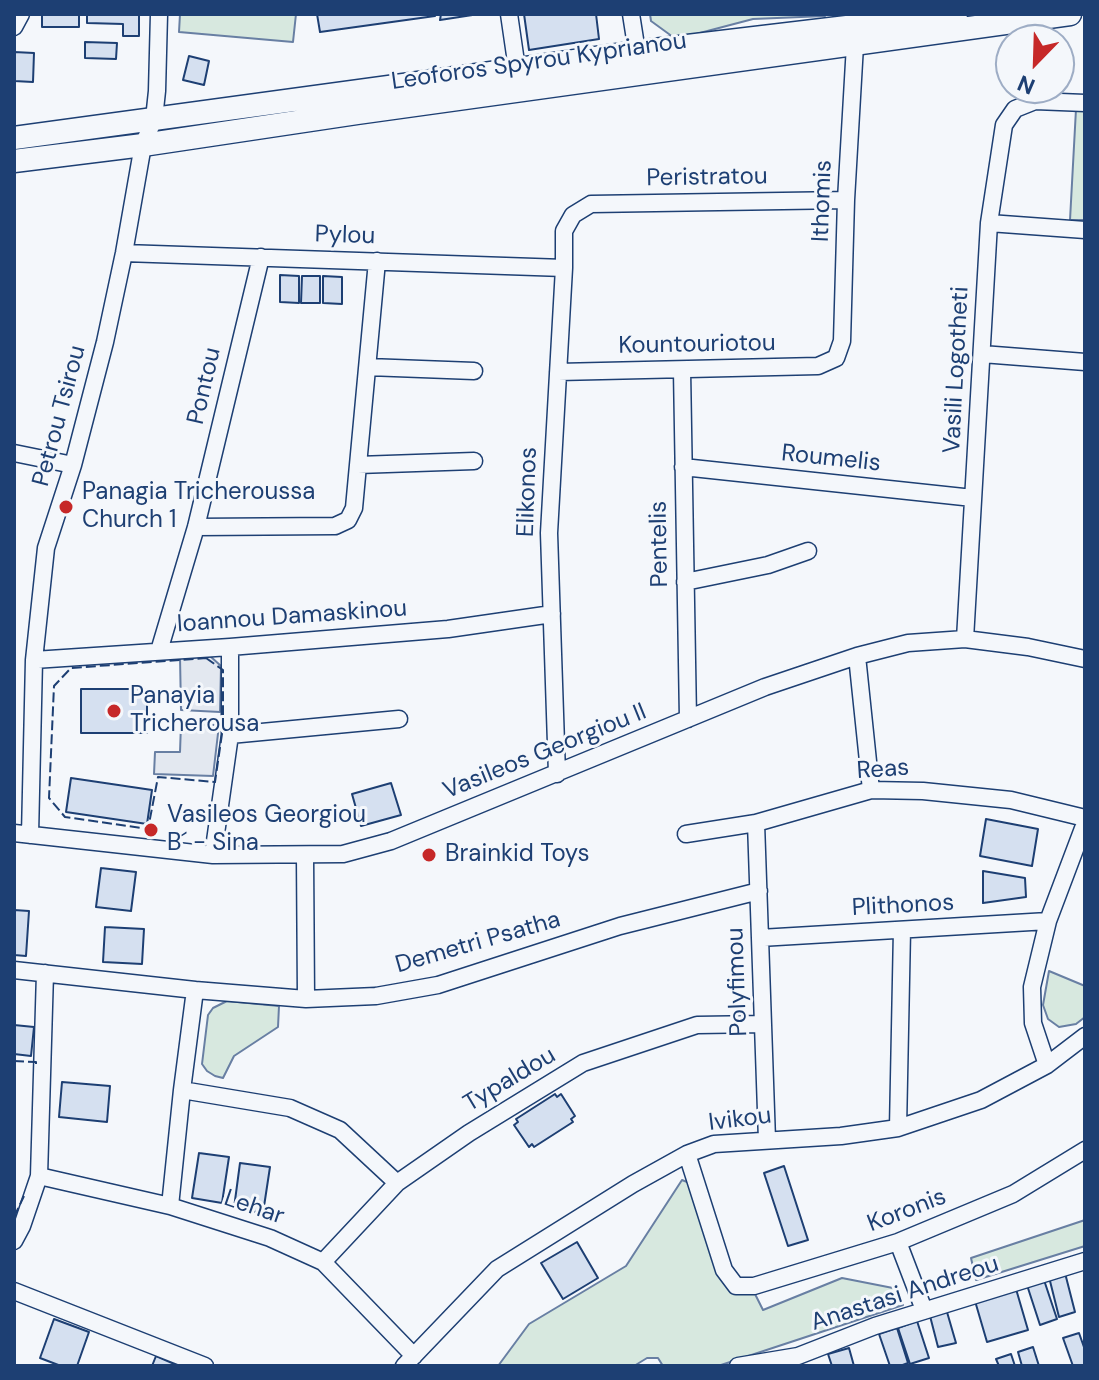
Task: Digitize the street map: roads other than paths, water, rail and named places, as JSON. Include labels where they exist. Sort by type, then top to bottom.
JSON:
[{"type":"main road","name":"Leoforos Spyrou Kyprianou","points":[[14,138],[637,52],[956,14]]},
{"type":"main road","name":"Leoforos Spyrou Kyprianou","points":[[14,161],[1070,14]]},
{"type":"street","name":"Petrou Tsirou","points":[[22,834],[34,660],[46,548],[73,465],[105,342],[143,145],[154,119],[159,14]]},
{"type":"street","points":[[509,14],[517,69]]},
{"type":"street","points":[[631,14],[637,52]]},
{"type":"street","name":"Ithomis","points":[[836,358],[842,341],[855,45]]},
{"type":"street","name":"Vasili Logotheti","points":[[965,639],[989,223],[1004,125],[1015,109],[1035,101],[1085,103]]},
{"type":"street","name":"Peristratou","points":[[573,215],[591,204],[846,200]]},
{"type":"street","name":"Elikonos","points":[[557,774],[549,533],[564,231],[573,215]]},
{"type":"street","points":[[989,223],[1085,230]]},
{"type":"street","name":"Pylou","points":[[124,253],[564,268]]},
{"type":"street","name":"Pontou","points":[[159,651],[196,527],[261,257]]},
{"type":"street","points":[[196,527],[335,526],[348,520],[354,508],[377,261]]},
{"type":"street","points":[[982,354],[1085,362]]},
{"type":"street","name":"Kountouriotou","points":[[558,372],[818,366],[836,358]]},
{"type":"street","points":[[368,367],[474,371]]},
{"type":"street","name":"Pentelis","points":[[682,370],[688,719]]},
{"type":"street","points":[[14,453],[73,465]]},
{"type":"street","points":[[358,465],[474,461]]},
{"type":"street","name":"Roumelis","points":[[683,467],[973,498]]},
{"type":"street","points":[[685,582],[768,565],[808,551]]},
{"type":"street","name":"Ioannou Damaskinou","points":[[34,660],[448,629],[552,614]]},
{"type":"street","name":"Vasileos Georgiou II","points":[[22,834],[213,855],[343,854],[391,841],[765,687],[857,656],[908,643],[965,639],[1028,647],[1085,659]]},
{"type":"street","points":[[213,855],[230,735],[230,647]]},
{"type":"street","points":[[857,656],[871,790]]},
{"type":"street","points":[[230,735],[399,719]]},
{"type":"street","name":"Reas","points":[[686,834],[756,823],[871,790],[923,791],[1011,800],[1085,821]]},
{"type":"street","points":[[1047,1065],[1033,1023],[1032,987],[1048,921],[1085,821]]},
{"type":"street","name":"Polyfimou","points":[[756,823],[767,1140]]},
{"type":"street","points":[[305,856],[306,999]]},
{"type":"street","name":"Demetri Psatha","points":[[14,970],[306,999],[376,996],[438,985],[620,926],[759,891]]},
{"type":"street","name":"Plithonos","points":[[760,938],[1048,921]]},
{"type":"street","points":[[898,1128],[902,930]]},
{"type":"street","points":[[14,1241],[39,1176],[45,973]]},
{"type":"street","points":[[170,1206],[195,990]]},
{"type":"street","name":"Typaldou","points":[[323,1262],[397,1183],[469,1133],[583,1063],[697,1025],[763,1024]]},
{"type":"street","name":"Ivikou","points":[[409,1361],[497,1269],[687,1154],[714,1144],[841,1136],[898,1128],[981,1100],[1047,1065],[1085,1036]]},
{"type":"street","points":[[182,1090],[290,1108],[340,1130],[397,1183]]},
{"type":"street","name":"Koronis","points":[[687,1154],[724,1270],[736,1286],[754,1286],[898,1242],[1013,1194],[1085,1150]]},
{"type":"street","name":"Lehar","points":[[39,1176],[170,1206],[270,1238],[323,1262],[409,1361]]},
{"type":"street","points":[[898,1242],[924,1310]]},
{"type":"street","name":"Anastasi Andreou","points":[[738,1366],[800,1361],[875,1326],[1085,1261]]},
{"type":"street","points":[[14,1291],[205,1366]]},
{"type":"place","name":"Panagia Tricheroussa Church 1","points":[[66,507]]},
{"type":"place","name":"Panayia Tricherousa","points":[[114,711]]},
{"type":"place","name":"Vasileos Georgiou B´ - Sina","points":[[151,830]]},
{"type":"place","name":"Brainkid Toys","points":[[429,855]]}]
